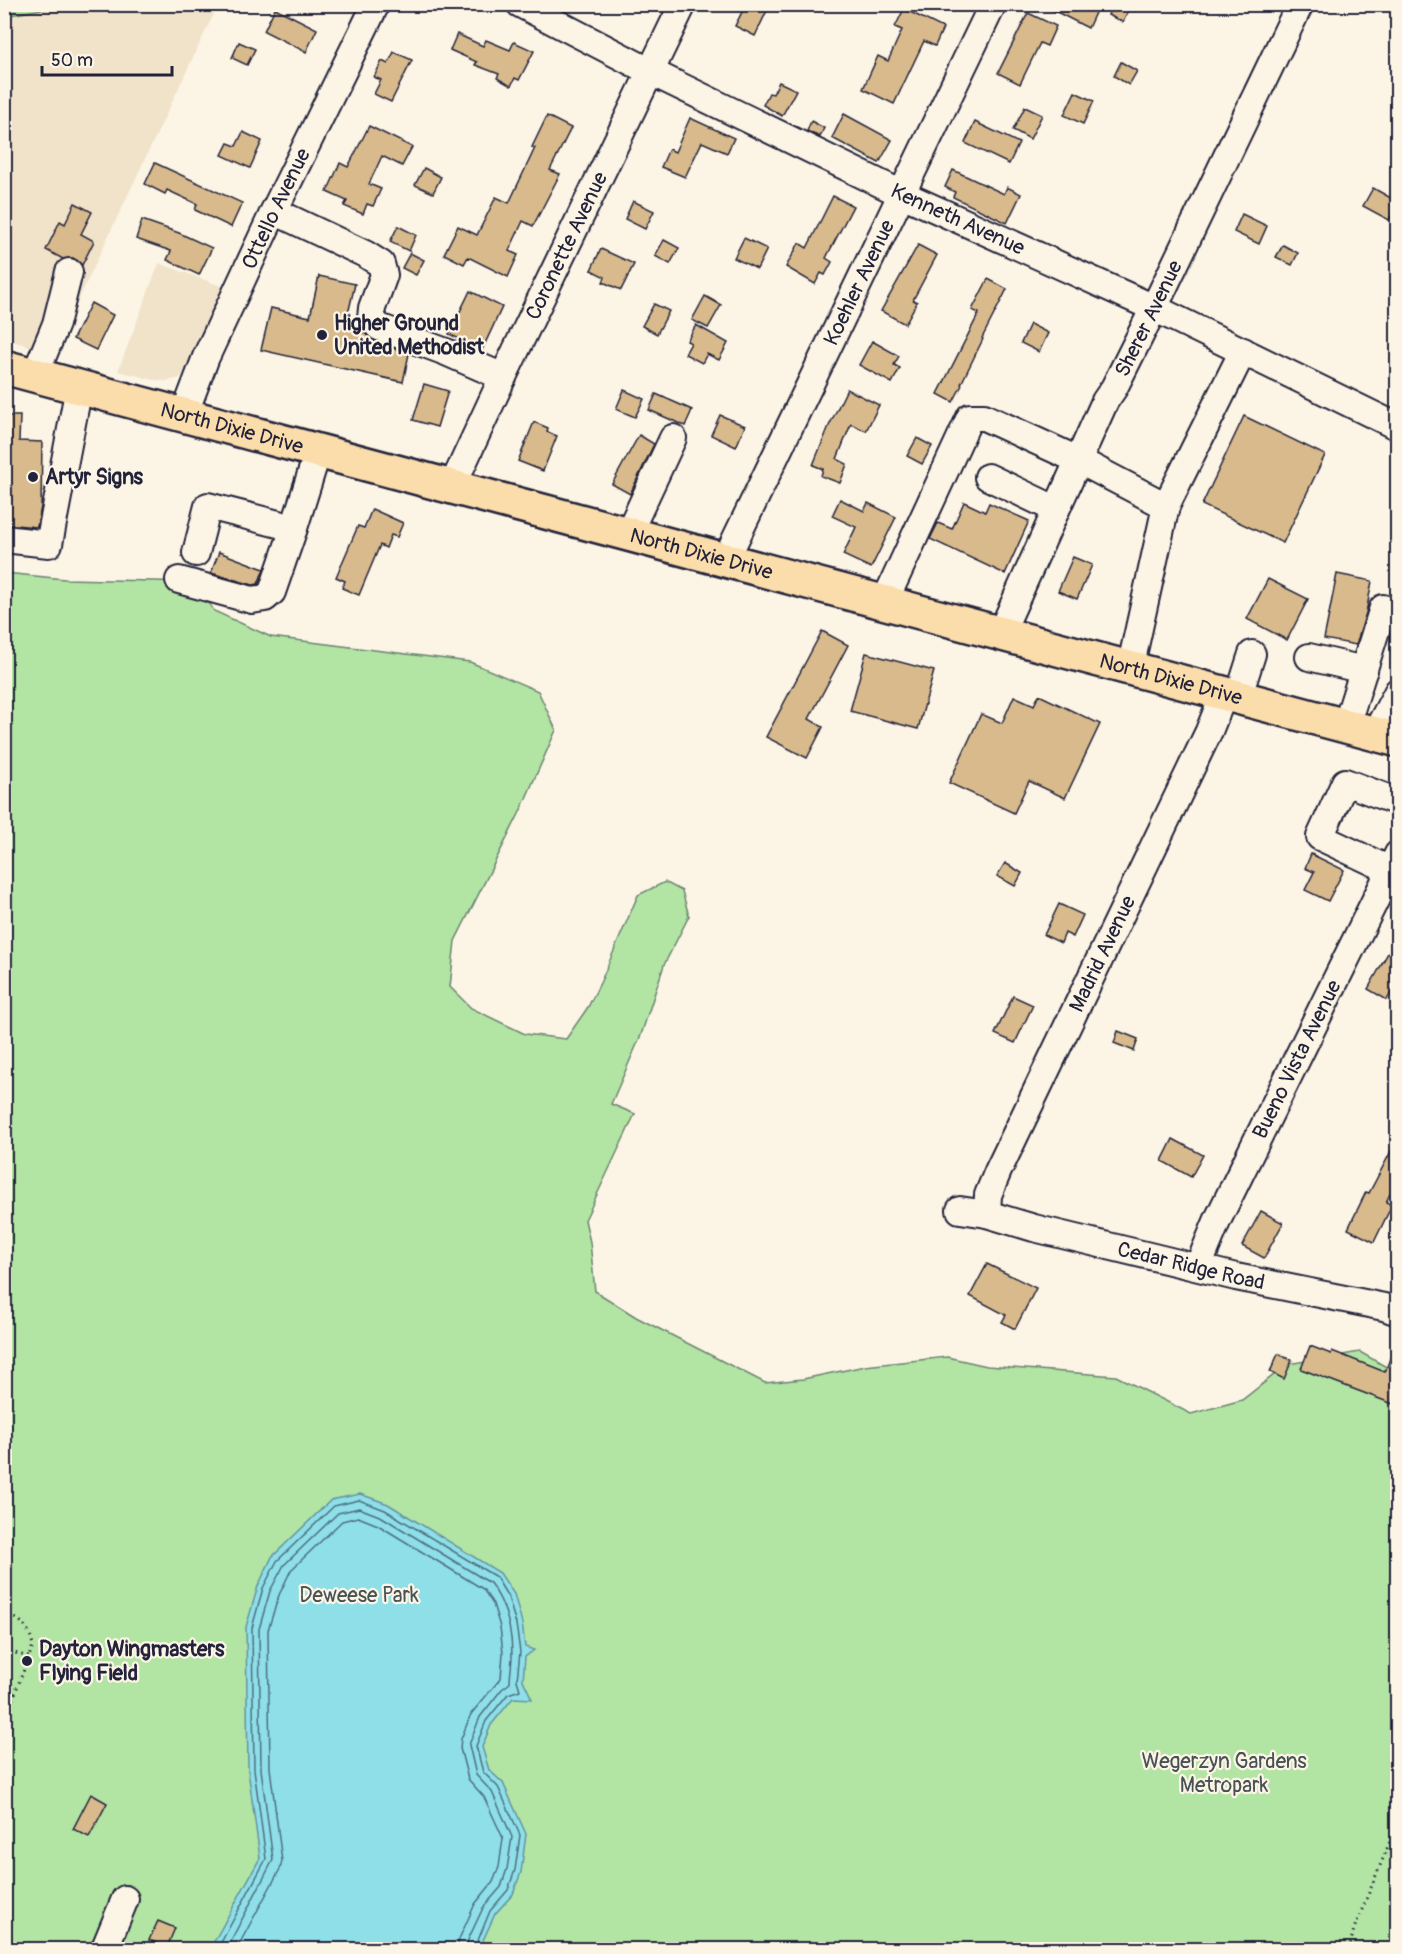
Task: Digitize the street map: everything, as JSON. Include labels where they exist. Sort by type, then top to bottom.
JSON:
[{"type":"main road","name":"North Dixie Drive","points":[[20,371],[1373,733]]},
{"type":"street","name":"Ottello Avenue","points":[[184,416],[206,357],[274,211],[376,4]]},
{"type":"street","name":"Kenneth Avenue","points":[[520,4],[651,72],[902,194],[1154,308],[1398,427]]},
{"type":"street","name":"Coronette Avenue","points":[[452,487],[683,4]]},
{"type":"street","name":"Koehler Avenue","points":[[725,561],[993,4]]},
{"type":"street","name":"Sherer Avenue","points":[[1000,634],[1105,401],[1114,388],[1154,308],[1300,4]]},
{"type":"street","points":[[274,211],[365,254],[381,264],[384,274],[372,308],[371,318],[380,327],[503,377]]},
{"type":"street","points":[[20,371],[56,324],[69,272]]},
{"type":"street","points":[[1130,669],[1166,506],[1243,351]]},
{"type":"street","points":[[4,539],[49,544],[80,387]]},
{"type":"street","points":[[884,603],[970,417],[984,417],[1078,460],[1166,506]]},
{"type":"street","points":[[628,534],[673,438]]},
{"type":"street","points":[[179,580],[252,600],[265,598],[272,592],[318,451]]},
{"type":"street","points":[[988,477],[1055,509]]},
{"type":"street","points":[[196,553],[208,506],[294,528]]},
{"type":"street","points":[[1373,733],[1364,670],[1383,608]]},
{"type":"street","name":"Madrid Avenue","points":[[987,1214],[988,1195],[998,1171],[1209,731],[1231,696],[1252,654]]},
{"type":"street","points":[[1309,657],[1364,670]]},
{"type":"street","points":[[1373,733],[1398,691]]},
{"type":"street","points":[[1394,862],[1320,837],[1345,782],[1398,802]]},
{"type":"street","name":"Bueno Vista Avenue","points":[[1198,1267],[1218,1219],[1394,862]]},
{"type":"street","name":"Cedar Ridge Road","points":[[960,1210],[987,1214],[1034,1228],[1236,1277],[1384,1307],[1398,1312]]},
{"type":"street","points":[[104,1950],[125,1899]]},
{"type":"path","points":[[4,1614],[17,1618],[25,1624],[33,1646],[4,1722]]},
{"type":"path","points":[[4,1650],[29,1657]]},
{"type":"path","points":[[1349,1950],[1354,1929],[1398,1822]]},
{"type":"shaded area","points":[[4,5],[218,5],[53,353],[5,339]]},
{"type":"shaded area","points":[[159,263],[224,287],[187,368],[180,378],[168,381],[118,371]]},
{"type":"green space","points":[[5,4],[48,5],[48,8],[5,16]]},
{"type":"green space","name":"Deweese Park","points":[[5,573],[65,579],[196,582],[214,611],[271,637],[470,662],[538,691],[556,730],[519,814],[455,941],[450,987],[471,1008],[525,1034],[566,1039],[588,1007],[601,981],[638,895],[665,882],[682,891],[689,916],[664,965],[641,1035],[611,1104],[635,1114],[585,1220],[590,1242],[595,1291],[636,1317],[765,1383],[803,1379],[865,1366],[947,1357],[987,1366],[1116,1376],[1191,1414],[1242,1400],[1288,1364],[1360,1352],[1397,1373],[1397,1949],[5,1950]]},
{"type":"water","points":[[360,1494],[388,1504],[500,1573],[514,1594],[522,1623],[525,1647],[534,1650],[525,1657],[523,1680],[532,1699],[513,1698],[491,1725],[482,1747],[489,1770],[503,1783],[526,1834],[521,1872],[513,1894],[495,1914],[479,1949],[210,1949],[260,1858],[248,1770],[246,1627],[258,1586],[272,1557],[331,1500]]},
{"type":"building","points":[[746,4],[770,4],[755,36],[735,26]]},
{"type":"building","points":[[1041,4],[1099,4],[1088,28]]},
{"type":"building","points":[[1112,4],[1119,4],[1129,9],[1123,22],[1108,15]]},
{"type":"building","points":[[275,8],[317,29],[306,52],[264,31]]},
{"type":"building","points":[[904,9],[943,28],[935,46],[924,41],[894,104],[863,89],[878,56],[888,61],[902,30],[895,27]]},
{"type":"building","points":[[1028,13],[1056,26],[1047,46],[1040,43],[1020,84],[998,73]]},
{"type":"building","points":[[457,34],[483,46],[486,40],[510,50],[514,42],[534,51],[519,80],[515,78],[511,86],[497,78],[499,74],[475,65],[477,62],[450,50]]},
{"type":"building","points":[[239,42],[255,49],[247,65],[232,58]]},
{"type":"building","points":[[394,52],[412,60],[391,102],[374,94],[381,80],[374,77],[382,61],[388,64]]},
{"type":"building","points":[[1121,62],[1137,71],[1129,85],[1114,76]]},
{"type":"building","points":[[779,82],[796,90],[782,116],[763,105],[769,93],[773,94]]},
{"type":"building","points":[[1075,92],[1094,101],[1083,124],[1064,115]]},
{"type":"building","points":[[1025,107],[1042,115],[1030,139],[1013,130]]},
{"type":"building","points":[[844,114],[892,140],[879,163],[832,138]]},
{"type":"building","points":[[547,116],[571,128],[550,170],[560,174],[533,226],[523,221],[509,251],[518,255],[508,277],[468,257],[464,264],[444,254],[458,226],[477,235],[496,197],[509,203],[535,148],[532,147]]},
{"type":"building","points":[[690,118],[734,138],[727,153],[702,142],[685,177],[661,167],[669,149],[675,152]]},
{"type":"building","points":[[811,121],[824,128],[820,137],[807,131]]},
{"type":"building","points":[[975,122],[1019,143],[1009,164],[965,143]]},
{"type":"building","points":[[369,126],[412,147],[402,166],[382,156],[369,184],[381,189],[373,206],[367,204],[363,214],[344,206],[347,201],[327,192],[340,163],[348,167]]},
{"type":"building","points":[[243,132],[262,141],[250,168],[222,155],[228,143],[236,146]]},
{"type":"building","points":[[155,163],[242,203],[231,227],[195,210],[197,204],[167,190],[165,194],[145,184]]},
{"type":"building","points":[[424,168],[441,177],[433,193],[415,185]]},
{"type":"building","points":[[953,170],[1004,194],[1007,187],[1021,194],[1007,223],[953,197],[955,192],[945,187]]},
{"type":"building","points":[[1373,188],[1398,202],[1389,220],[1363,206]]},
{"type":"building","points":[[833,196],[853,206],[826,258],[832,262],[825,275],[821,273],[815,284],[786,267],[799,243],[807,248]]},
{"type":"building","points":[[633,201],[654,211],[645,229],[625,219]]},
{"type":"building","points":[[75,203],[92,212],[81,234],[94,241],[82,265],[73,258],[63,259],[46,250],[60,221],[65,224]]},
{"type":"building","points":[[1242,214],[1267,226],[1259,244],[1234,232]]},
{"type":"building","points":[[142,220],[212,248],[199,275],[167,260],[171,251],[136,239]]},
{"type":"building","points":[[398,226],[416,235],[409,251],[390,242]]},
{"type":"building","points":[[744,238],[767,249],[757,269],[734,258]]},
{"type":"building","points":[[664,240],[679,248],[670,264],[655,256]]},
{"type":"building","points":[[918,245],[937,255],[913,300],[917,302],[905,324],[881,311]]},
{"type":"building","points":[[1283,245],[1298,253],[1292,265],[1276,257]]},
{"type":"building","points":[[601,249],[634,264],[621,290],[603,282],[605,277],[591,270]]},
{"type":"building","points":[[410,253],[424,260],[416,275],[402,268]]},
{"type":"building","name":"Higher Ground United Methodist","points":[[319,276],[355,284],[345,327],[362,331],[374,341],[409,354],[403,382],[261,350],[271,308],[310,317]]},
{"type":"building","points":[[988,279],[1007,289],[953,402],[938,394],[979,313],[972,310]]},
{"type":"building","points":[[470,291],[502,307],[482,350],[449,334]]},
{"type":"building","points":[[705,296],[721,305],[708,328],[692,320]]},
{"type":"building","points":[[91,303],[113,315],[96,350],[73,339]]},
{"type":"building","points":[[654,304],[669,311],[657,334],[642,326]]},
{"type":"building","points":[[1030,324],[1048,333],[1039,352],[1021,343]]},
{"type":"building","points":[[696,325],[728,343],[719,360],[707,354],[702,363],[685,354],[691,343],[687,341]]},
{"type":"building","points":[[872,341],[899,356],[894,365],[900,368],[892,383],[859,365]]},
{"type":"building","points":[[424,384],[448,391],[437,427],[413,420]]},
{"type":"building","points":[[847,389],[879,405],[866,431],[851,424],[837,459],[847,464],[840,483],[821,476],[823,469],[813,465]]},
{"type":"building","points":[[624,390],[644,399],[635,417],[616,409]]},
{"type":"building","points":[[656,394],[692,410],[685,426],[649,410]]},
{"type":"building","points":[[720,415],[745,426],[736,447],[711,435]]},
{"type":"building","points":[[4,416],[20,416],[19,441],[42,442],[41,507],[37,527],[4,524]]},
{"type":"building","points":[[1244,416],[1325,455],[1283,543],[1202,505]]},
{"type":"building","points":[[534,422],[548,428],[547,432],[557,436],[543,471],[518,461]]},
{"type":"building","points":[[639,435],[654,444],[630,494],[612,484]]},
{"type":"building","points":[[917,438],[932,446],[922,464],[907,456]]},
{"type":"building","points":[[840,499],[864,511],[868,503],[896,517],[871,568],[843,555],[856,527],[832,516]]},
{"type":"building","points":[[964,502],[985,512],[989,503],[1029,521],[1005,574],[930,539],[938,523],[952,529]]},
{"type":"building","points":[[372,509],[403,523],[397,537],[391,535],[386,548],[380,545],[359,595],[342,588],[345,581],[336,577],[358,526],[364,528]]},
{"type":"building","points":[[219,552],[264,569],[258,584],[253,585],[211,573]]},
{"type":"building","points":[[1073,557],[1092,565],[1077,599],[1058,591]]},
{"type":"building","points":[[1337,574],[1372,581],[1366,613],[1356,645],[1324,639]]},
{"type":"building","points":[[1268,579],[1308,599],[1287,640],[1247,619]]},
{"type":"building","points":[[822,631],[848,645],[809,719],[823,727],[807,758],[766,737]]},
{"type":"building","points":[[866,653],[934,671],[918,729],[850,711]]},
{"type":"building","points":[[1039,695],[1100,724],[1065,798],[1029,781],[1014,813],[949,783],[981,714],[1002,723],[1014,696],[1034,705]]},
{"type":"building","points":[[1311,854],[1344,870],[1328,901],[1305,890],[1314,872],[1305,868]]},
{"type":"building","points":[[1005,863],[1022,873],[1015,886],[997,876]]},
{"type":"building","points":[[1059,904],[1083,915],[1073,937],[1065,933],[1061,943],[1044,935]]},
{"type":"building","points":[[1398,935],[1398,980],[1387,1000],[1368,989]]},
{"type":"building","points":[[1013,996],[1033,1005],[1015,1043],[995,1034]]},
{"type":"building","points":[[1118,1031],[1138,1039],[1134,1051],[1114,1043]]},
{"type":"building","points":[[1398,1138],[1398,1179],[1386,1202],[1392,1205],[1374,1242],[1348,1229],[1366,1192],[1369,1193]]},
{"type":"building","points":[[1173,1139],[1203,1155],[1191,1177],[1162,1161]]},
{"type":"building","points":[[1261,1211],[1283,1223],[1264,1258],[1242,1246]]},
{"type":"building","points":[[987,1264],[1036,1288],[1015,1329],[1002,1322],[1006,1315],[970,1296]]},
{"type":"building","points":[[1396,1342],[1398,1393],[1393,1404],[1301,1369],[1310,1346],[1331,1354],[1332,1351],[1385,1372]]},
{"type":"building","points":[[1278,1354],[1292,1360],[1284,1379],[1270,1372]]},
{"type":"building","points":[[91,1794],[107,1803],[89,1837],[73,1829]]},
{"type":"building","points":[[158,1921],[175,1928],[167,1947],[149,1940]]},
{"type":"place","name":"Higher Ground United Methodist","points":[[322,335]]},
{"type":"place","name":"Artyr Signs","points":[[33,477]]},
{"type":"place","name":"Dayton Wingmasters Flying Field","points":[[27,1661]]},
{"type":"park label","name":"Wegerzyn Gardens Metropark","points":[[1224,1773]]}]
